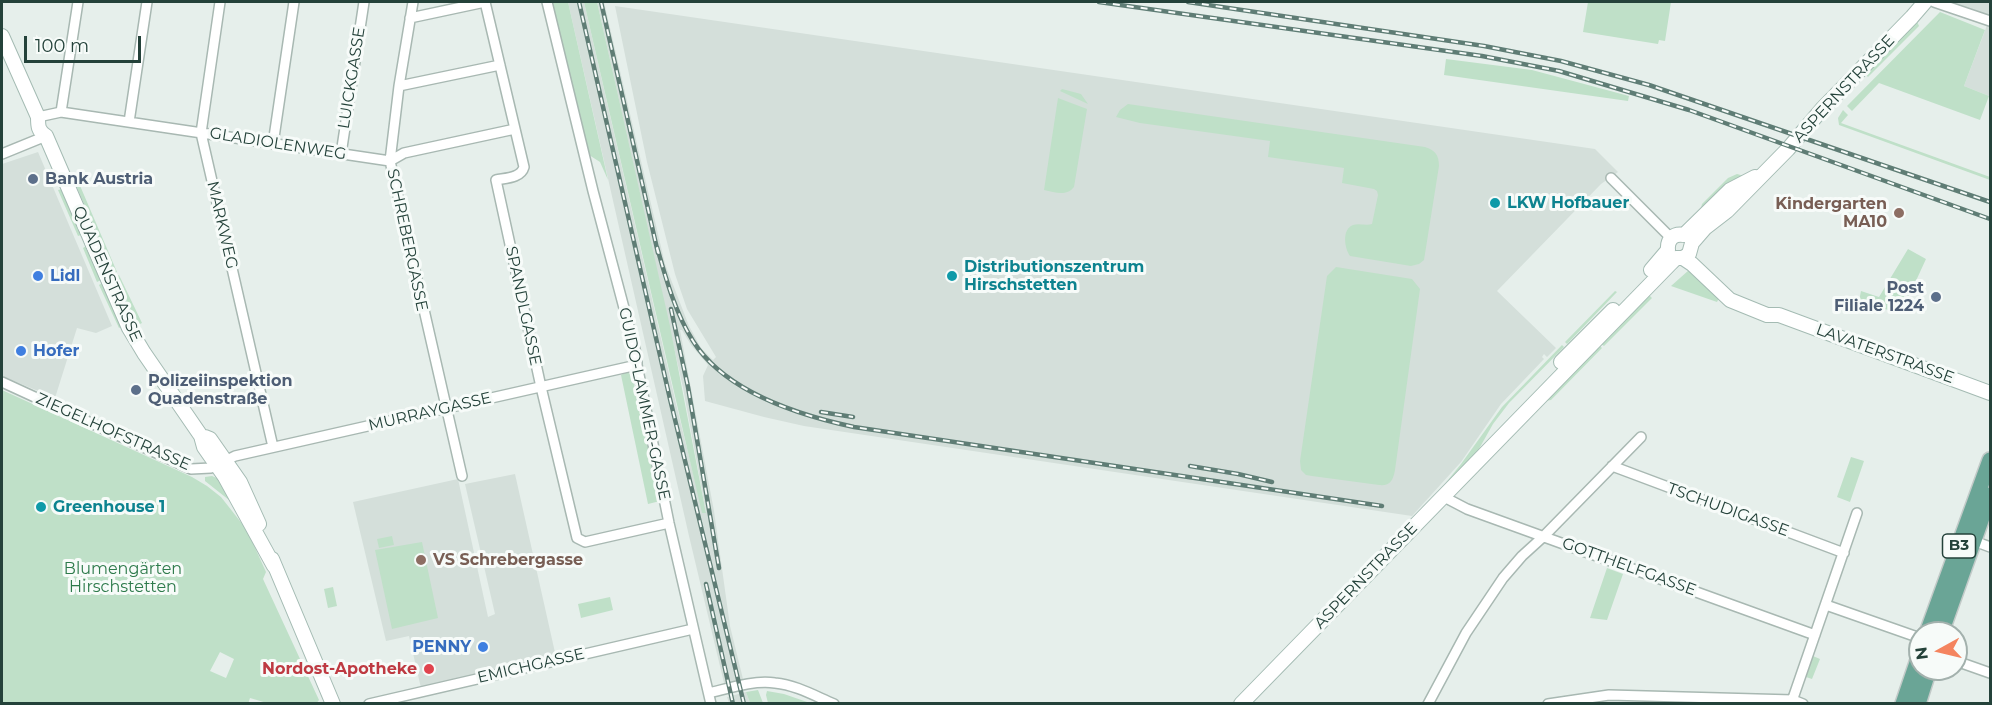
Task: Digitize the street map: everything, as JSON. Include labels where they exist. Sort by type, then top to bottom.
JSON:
[{"type":"main road","name":"B3","points":[[1931,621],[1990,460]]},
{"type":"main road","name":"B3","points":[[1945,621],[1990,495]]},
{"type":"main road","points":[[1903,704],[1911,681]]},
{"type":"main road","points":[[1918,704],[1925,681]]},
{"type":"street","points":[[61,112],[78,2]]},
{"type":"street","points":[[129,122],[147,2]]},
{"type":"street","name":"MARKWEG","points":[[220,2],[201,132],[273,447]]},
{"type":"street","points":[[273,144],[294,2]]},
{"type":"street","name":"LUICKGASSE","points":[[341,154],[364,2]]},
{"type":"street","name":"SCHREBERGASSE","points":[[413,2],[390,160],[424,319],[430,329],[462,476]]},
{"type":"street","points":[[410,18],[485,2]]},
{"type":"street","name":"SPANDLGASSE","points":[[485,2],[524,169],[519,175],[496,180],[541,387],[578,538],[585,542],[669,523]]},
{"type":"street","name":"GUIDO-LAMMER-GASSE","points":[[547,2],[591,183],[637,357],[636,365],[669,523],[711,704]]},
{"type":"street","name":"ASPERNSTRASSE","points":[[1241,704],[1444,497],[1681,247],[1727,211],[1788,149],[1823,108],[1925,2]]},
{"type":"street","points":[[1934,2],[1990,21]]},
{"type":"street","name":"QUADENSTRASSE","points":[[2,36],[38,117],[45,121],[48,129],[46,136],[129,328],[201,436],[210,439],[221,463],[240,482],[333,704]]},
{"type":"street","points":[[399,86],[500,65]]},
{"type":"street","name":"GLADIOLENWEG","points":[[38,117],[61,112],[390,160],[404,153],[514,129]]},
{"type":"street","points":[[2,154],[46,136]]},
{"type":"street","name":"LAVATERSTRASSE","points":[[1611,178],[1681,247],[1692,264],[1735,302],[1767,315],[1779,315],[1990,393]]},
{"type":"street","name":"MURRAYGASSE","points":[[221,463],[235,456],[273,447],[636,365]]},
{"type":"street","name":"ZIEGELHOFSTRASSE","points":[[2,382],[191,469],[211,468],[221,463]]},
{"type":"street","points":[[1428,704],[1466,633],[1503,578],[1522,556],[1641,437]]},
{"type":"street","name":"TSCHUDIGASSE","points":[[1612,466],[1844,553]]},
{"type":"street","name":"GOTTHELFGASSE","points":[[1444,497],[1467,508],[1815,635]]},
{"type":"street","points":[[1792,702],[1857,513]]},
{"type":"street","points":[[1974,540],[1990,547]]},
{"type":"street","points":[[1826,605],[1908,634]]},
{"type":"street","name":"EMICHGASSE","points":[[369,704],[404,700],[693,628]]},
{"type":"street","points":[[1968,665],[1990,673]]},
{"type":"street","points":[[709,693],[746,685],[773,683],[798,689],[834,704]]},
{"type":"street","points":[[1548,704],[1609,695],[1803,704]]},
{"type":"shaded area","points":[[568,2],[584,2],[703,513],[706,512],[683,388],[597,2],[604,2],[665,264],[689,326],[701,348],[713,360],[716,357],[687,309],[675,274],[647,162],[615,6],[1595,149],[1618,172],[1601,184],[1497,291],[1556,348],[1547,357],[1544,354],[1542,357],[1544,359],[1501,404],[1461,462],[1412,516],[804,426],[764,417],[705,401],[703,376],[708,365],[680,330],[714,511],[730,626],[743,679],[724,683]]},
{"type":"shaded area","points":[[1942,2],[1990,2],[1989,96],[1964,86],[1989,20]]},
{"type":"shaded area","points":[[38,152],[112,326],[96,333],[77,328],[55,398],[2,376],[2,164]]},
{"type":"shaded area","points":[[515,474],[556,657],[421,688],[409,636],[386,641],[353,502],[458,479],[488,617],[495,614],[465,484]]},
{"type":"shaded area","points":[[746,692],[750,703],[729,703],[727,697]]},
{"type":"green space","points":[[552,2],[568,2],[608,180],[600,162],[586,153]]},
{"type":"green space","points":[[584,2],[597,2],[670,326],[706,513],[702,513]]},
{"type":"green space","points":[[1588,2],[1671,2],[1665,41],[1659,40],[1658,44],[1583,32]]},
{"type":"green space","points":[[1940,12],[1985,30],[1964,86],[1989,96],[1980,120],[1879,83],[1852,111],[1847,106]]},
{"type":"green space","points":[[1916,19],[1919,26],[1868,77],[1864,73]]},
{"type":"green space","points":[[1446,59],[1532,70],[1629,96],[1628,101],[1444,75]]},
{"type":"green space","points":[[1062,89],[1081,94],[1088,104],[1060,91]]},
{"type":"green space","points":[[1058,98],[1087,109],[1074,187],[1064,193],[1044,190]]},
{"type":"green space","points":[[1128,104],[1425,147],[1431,150],[1437,156],[1439,166],[1424,260],[1411,266],[1350,256],[1345,235],[1349,227],[1353,225],[1372,224],[1378,195],[1374,189],[1342,183],[1344,168],[1268,157],[1270,141],[1140,123],[1116,117],[1120,110]]},
{"type":"green space","points":[[1843,110],[1848,115],[1841,123],[1990,177],[1990,180],[1839,125],[1838,118]]},
{"type":"green space","points":[[75,174],[117,272],[114,273],[72,176]]},
{"type":"green space","points":[[1737,174],[1744,176],[1704,211],[1701,208],[1702,204],[1728,178]]},
{"type":"green space","points":[[62,189],[81,235],[78,236],[58,190]]},
{"type":"green space","points":[[86,246],[101,280],[97,282],[83,248]]},
{"type":"green space","points":[[1908,249],[1926,259],[1909,296],[1905,294],[1900,305],[1904,307],[1901,314],[1859,301],[1861,291],[1879,297]]},
{"type":"green space","points":[[1336,267],[1412,279],[1420,289],[1395,470],[1392,480],[1386,485],[1306,475],[1301,470],[1300,461],[1327,276]]},
{"type":"green space","points":[[1689,270],[1719,298],[1717,302],[1671,286]]},
{"type":"green space","points":[[119,275],[142,323],[138,325],[115,277]]},
{"type":"green space","points":[[102,283],[123,326],[119,328],[99,285]]},
{"type":"green space","points":[[1615,291],[1617,292],[1567,344],[1565,342]]},
{"type":"green space","points":[[1649,295],[1652,298],[1604,346],[1601,344]]},
{"type":"green space","points":[[1562,345],[1564,347],[1509,403],[1493,424],[1475,456],[1441,492],[1440,490],[1502,407]]},
{"type":"green space","points":[[1599,345],[1602,348],[1551,400],[1545,401]]},
{"type":"green space","points":[[627,372],[632,375],[660,501],[648,504],[621,375]]},
{"type":"green space","name":"Blumengärten Hirschstetten","points":[[2,390],[192,477],[221,497],[247,530],[266,572],[263,579],[319,700],[316,704],[267,703],[250,698],[248,704],[2,703]],"holes":[[[220,652],[234,659],[226,678],[210,671]]]},
{"type":"green space","points":[[1851,457],[1864,461],[1850,502],[1837,497]]},
{"type":"green space","points":[[212,476],[219,479],[229,500],[205,481],[205,477]]},
{"type":"green space","points":[[392,536],[394,545],[379,548],[377,539]]},
{"type":"green space","points":[[422,542],[438,618],[392,629],[375,550]]},
{"type":"green space","points":[[1607,568],[1623,574],[1607,620],[1590,618]]},
{"type":"green space","points":[[333,587],[337,606],[328,608],[324,589]]},
{"type":"green space","points":[[610,597],[613,610],[581,618],[578,604]]},
{"type":"green space","points":[[1813,656],[1820,659],[1812,679],[1806,677]]},
{"type":"green space","points":[[758,690],[763,703],[750,703],[746,692]]},
{"type":"green space","points":[[767,691],[784,694],[810,703],[768,703]]},
{"type":"railway","points":[[579,2],[670,399],[744,704]]},
{"type":"railway","points":[[601,2],[658,253]]},
{"type":"railway","points":[[1099,2],[1482,56],[1559,71],[1689,110],[1990,219]]},
{"type":"railway","points":[[1188,2],[1484,46],[1561,61],[1649,85],[1990,202]]},
{"type":"railway","points":[[657,247],[681,319],[693,341],[707,359],[743,387],[787,408],[854,427],[1382,506]]},
{"type":"railway","points":[[671,309],[688,387],[719,568]]},
{"type":"railway","points":[[821,412],[853,417]]},
{"type":"railway","points":[[1190,466],[1272,482]]},
{"type":"railway","points":[[706,584],[733,704]]},
{"type":"place","name":"Bank Austria","points":[[33,179]]},
{"type":"place","name":"LKW Hofbauer","points":[[1495,203]]},
{"type":"place","name":"Kindergarten MA10","points":[[1899,213]]},
{"type":"place","name":"Lidl","points":[[38,276]]},
{"type":"place","name":"Distributionszentrum Hirschstetten","points":[[952,276]]},
{"type":"place","name":"Post Filiale 1224","points":[[1936,297]]},
{"type":"place","name":"Hofer","points":[[21,351]]},
{"type":"place","name":"Polizeiinspektion Quadenstraße","points":[[136,390]]},
{"type":"place","name":"Greenhouse 1","points":[[41,507]]},
{"type":"place","name":"VS Schrebergasse","points":[[421,560]]},
{"type":"place","name":"PENNY","points":[[483,647]]},
{"type":"place","name":"Nordost-Apotheke","points":[[429,669]]}]
